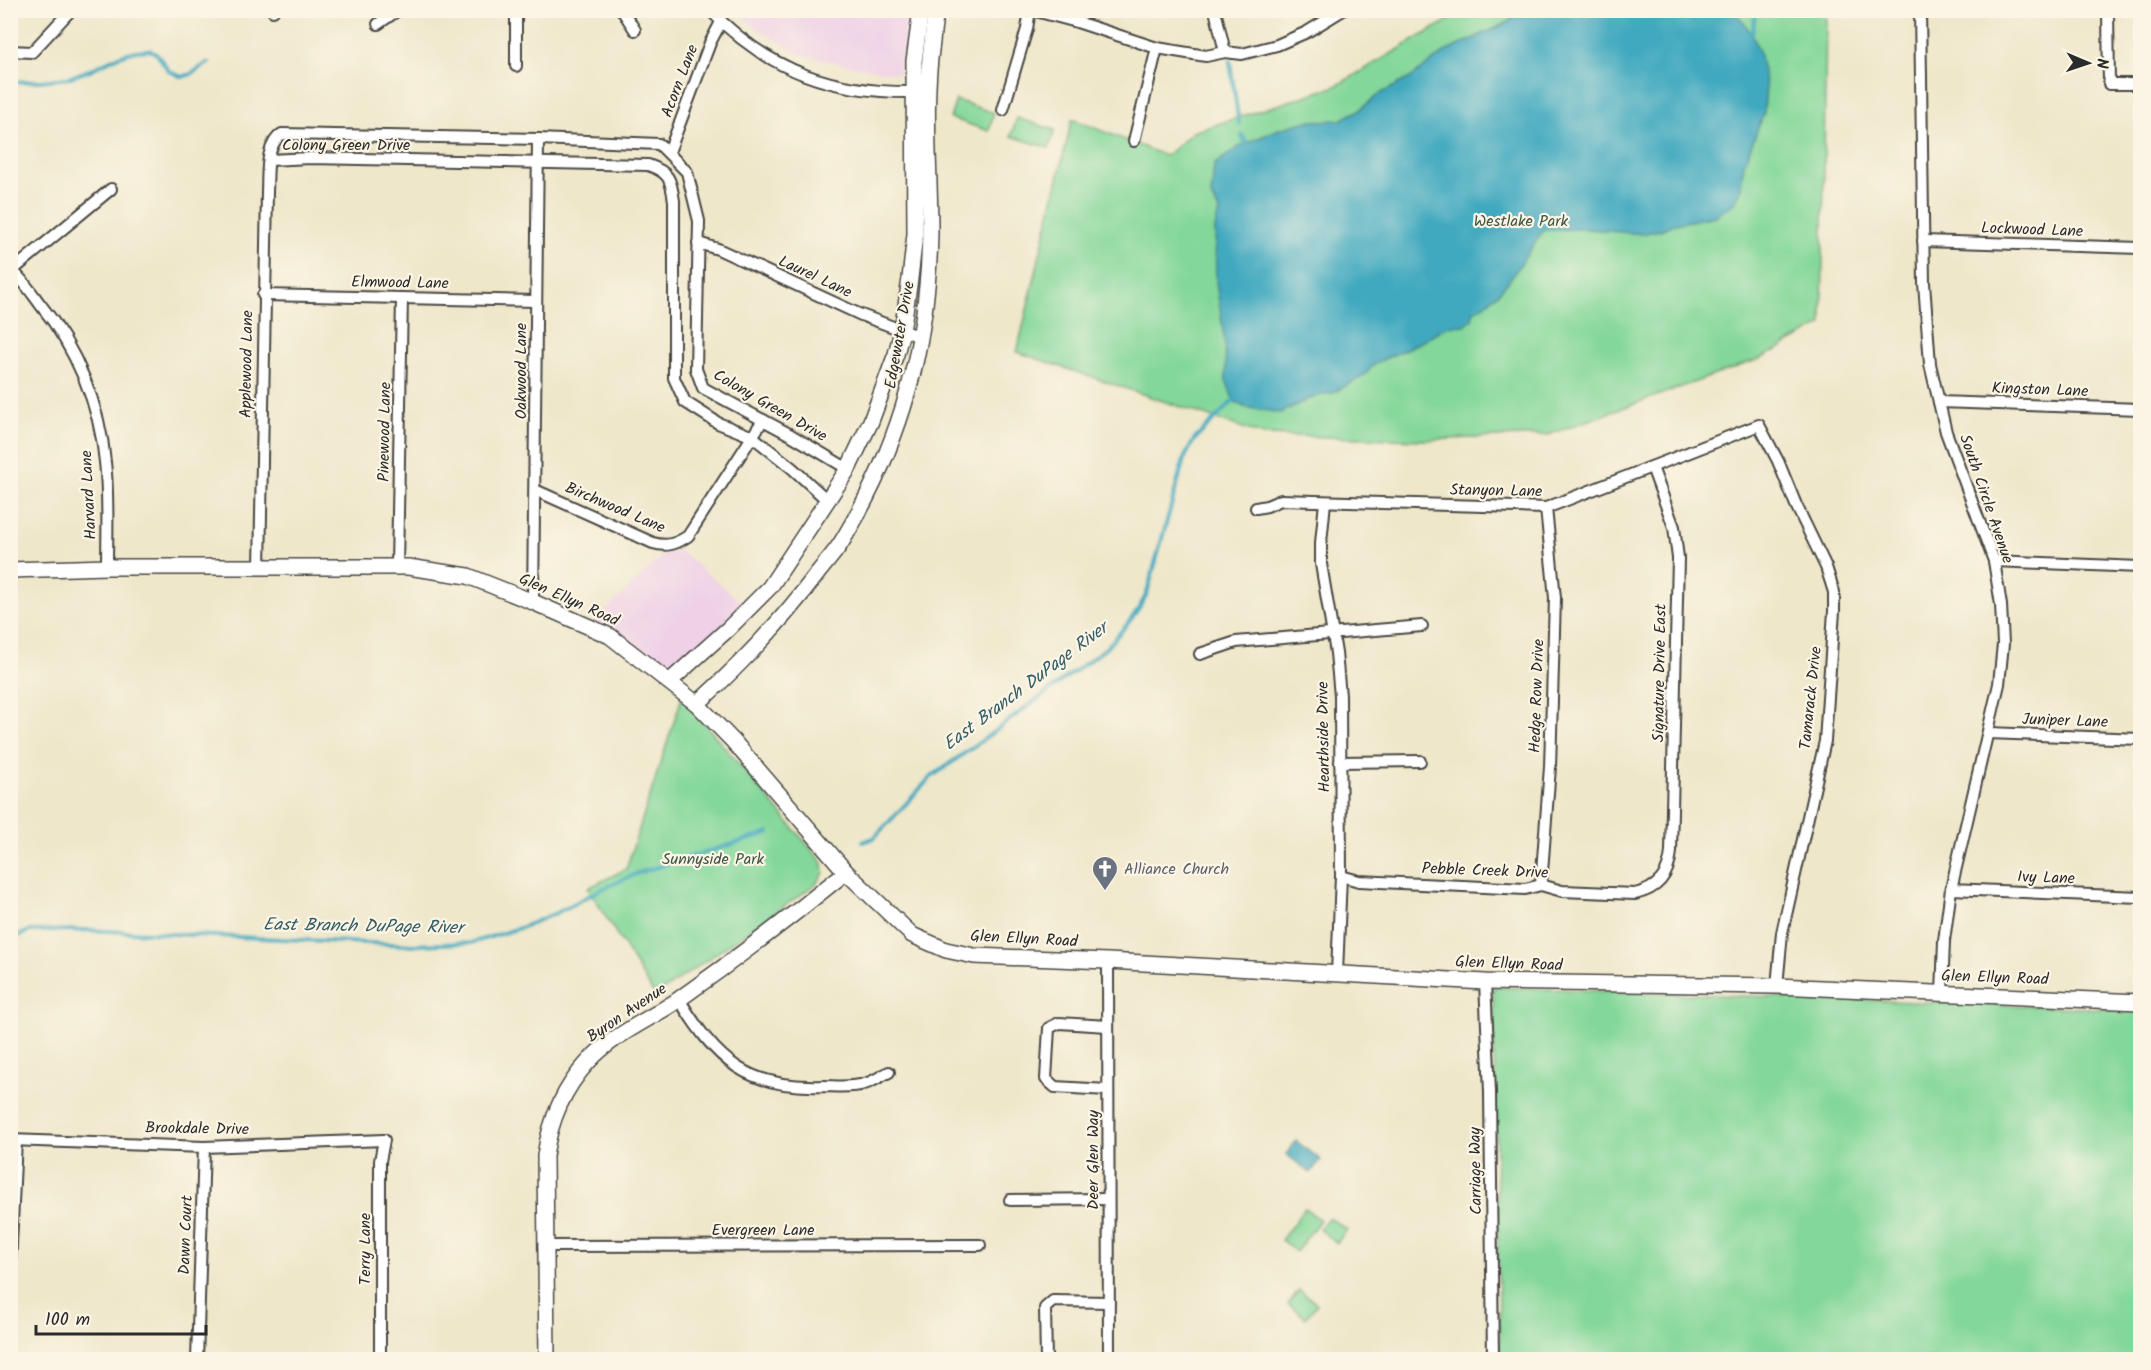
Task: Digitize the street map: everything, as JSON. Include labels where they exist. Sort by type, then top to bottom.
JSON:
[{"type":"street","points":[[10,51],[32,52],[71,10]]},
{"type":"street","points":[[378,24],[398,10]]},
{"type":"street","points":[[516,10],[516,66]]},
{"type":"street","points":[[622,10],[635,30]]},
{"type":"street","points":[[710,10],[721,22],[761,54],[810,78],[851,88],[920,92]]},
{"type":"street","name":"Edgewater Drive","points":[[697,704],[724,680],[796,601],[844,539],[883,463],[903,411],[917,362],[928,279],[920,92],[914,61],[921,10]]},
{"type":"street","name":"Edgewater Drive","points":[[669,682],[728,629],[770,586],[848,470],[871,421],[896,354],[902,331],[915,234],[920,92],[929,63],[937,10]]},
{"type":"street","points":[[1003,110],[1031,10],[1157,48],[1206,56],[1225,52],[1242,54],[1277,45],[1307,32],[1343,10]]},
{"type":"street","points":[[1215,10],[1225,52]]},
{"type":"street","name":"South Circle Avenue","points":[[1920,10],[1923,241],[1926,326],[1930,364],[1946,432],[1994,561],[2001,605],[2003,644],[1999,684],[1951,889],[1944,941],[1942,994]]},
{"type":"street","points":[[2108,10],[2109,84],[2140,84]]},
{"type":"street","name":"Acorn Lane","points":[[669,152],[710,43],[721,22]]},
{"type":"street","points":[[1134,141],[1157,48]]},
{"type":"street","name":"Colony Green Drive","points":[[827,500],[753,437],[718,423],[685,402],[674,378],[674,201],[672,185],[663,170],[648,165],[311,158],[269,160],[274,139],[282,134],[659,144],[687,172],[699,221],[696,369],[703,388],[848,470]]},
{"type":"street","name":"Oakwood Lane","points":[[534,602],[538,139]]},
{"type":"street","name":"Applewood Lane","points":[[260,568],[263,295],[269,160]]},
{"type":"street","points":[[12,270],[111,189]]},
{"type":"street","name":"Lockwood Lane","points":[[1923,241],[2140,248]]},
{"type":"street","name":"Laurel Lane","points":[[698,243],[718,249],[861,315],[920,338]]},
{"type":"street","name":"Harvard Lane","points":[[12,270],[61,333],[87,384],[99,424],[105,461],[106,567]]},
{"type":"street","name":"Elmwood Lane","points":[[263,295],[536,301]]},
{"type":"street","name":"Pinewood Lane","points":[[397,567],[402,298]]},
{"type":"street","name":"Kingston Lane","points":[[1939,402],[2140,408]]},
{"type":"street","name":"Birchwood Lane","points":[[535,490],[652,543],[666,546],[677,543],[688,536],[763,420]]},
{"type":"street","name":"Stanyon Lane","points":[[1256,508],[1281,500],[1546,508],[1758,425]]},
{"type":"street","name":"Tamarack Drive","points":[[1758,425],[1778,461],[1826,567],[1834,592],[1825,741],[1782,933],[1777,986]]},
{"type":"street","name":"Signature Drive East","points":[[1653,467],[1674,527],[1678,558],[1671,852],[1668,870],[1661,881]]},
{"type":"street","name":"Hearthside Drive","points":[[1325,502],[1321,564],[1336,654],[1340,696],[1341,876],[1337,973]]},
{"type":"street","name":"Hedge Row Drive","points":[[1541,885],[1550,767],[1555,598],[1546,508]]},
{"type":"street","points":[[1994,561],[2140,567]]},
{"type":"street","name":"Glen Ellyn Road","points":[[10,570],[106,567],[408,567],[468,576],[534,602],[610,636],[697,704],[733,741],[846,872],[912,935],[946,950],[986,957],[1108,961],[1485,982],[1777,986],[2140,1002]]},
{"type":"street","points":[[1200,654],[1236,642],[1422,627]]},
{"type":"street","name":"Juniper Lane","points":[[1988,733],[2140,739]]},
{"type":"street","points":[[1340,762],[1420,760]]},
{"type":"street","name":"Byron Avenue","points":[[547,1359],[545,1156],[551,1124],[564,1094],[602,1048],[679,999],[768,935],[846,872]]},
{"type":"street","name":"Pebble Creek Drive","points":[[1341,876],[1359,880],[1525,889],[1541,885],[1562,891],[1635,894],[1646,892],[1661,881]]},
{"type":"street","name":"Ivy Lane","points":[[1951,889],[2140,897]]},
{"type":"street","name":"Deer Glen Way","points":[[1108,961],[1109,1359]]},
{"type":"street","name":"Carriage Way","points":[[1485,982],[1490,1092],[1493,1359]]},
{"type":"street","points":[[679,999],[706,1041],[737,1068],[760,1079],[792,1086],[863,1085],[889,1072]]},
{"type":"street","points":[[1108,1026],[1059,1023],[1049,1028],[1046,1079],[1054,1087],[1108,1090]]},
{"type":"street","points":[[10,1266],[13,1140]]},
{"type":"street","name":"Brookdale Drive","points":[[13,1140],[204,1147],[384,1140]]},
{"type":"street","name":"Terry Lane","points":[[380,1359],[380,1161],[384,1140]]},
{"type":"street","name":"Dawn Court","points":[[197,1359],[204,1147]]},
{"type":"street","points":[[1010,1200],[1108,1199]]},
{"type":"street","name":"Evergreen Lane","points":[[546,1246],[980,1245]]},
{"type":"street","points":[[1046,1359],[1045,1308],[1053,1301],[1108,1302]]},
{"type":"shaded area","points":[[737,11],[911,11],[899,74],[798,54],[752,25]]},
{"type":"shaded area","points":[[679,550],[746,606],[669,678],[592,624],[664,554]]},
{"type":"green space","name":"Westlake Park","points":[[1464,11],[1826,11],[1822,325],[1762,358],[1548,435],[1422,440],[1264,435],[1017,352],[1072,119],[1166,156],[1193,132],[1336,86]]},
{"type":"green space","points":[[956,100],[994,113],[989,131],[950,118]]},
{"type":"green space","points":[[1017,118],[1055,130],[1049,148],[1011,136]]},
{"type":"green space","name":"Sunnyside Park","points":[[682,697],[823,863],[824,873],[816,884],[655,996],[588,888],[626,869]]},
{"type":"green space","points":[[1493,987],[2140,1010],[2140,1359],[1500,1359]]},
{"type":"green space","points":[[1305,1208],[1320,1220],[1296,1252],[1281,1240]]},
{"type":"green space","points":[[1329,1217],[1347,1230],[1337,1243],[1319,1229]]},
{"type":"green space","points":[[1299,1290],[1317,1304],[1306,1318],[1288,1304]]},
{"type":"water","points":[[1546,10],[1735,11],[1752,34],[1759,51],[1766,86],[1764,113],[1744,164],[1740,193],[1733,204],[1715,216],[1675,224],[1642,234],[1588,229],[1544,230],[1505,286],[1474,311],[1472,319],[1465,325],[1447,326],[1423,341],[1376,363],[1362,377],[1333,393],[1313,397],[1280,413],[1244,407],[1234,401],[1226,381],[1225,344],[1216,282],[1215,228],[1219,210],[1211,197],[1214,165],[1240,146],[1279,129],[1308,121],[1341,120],[1361,109],[1378,95],[1410,78],[1445,52],[1506,23],[1519,13],[1534,15]]},
{"type":"water","points":[[1296,1141],[1321,1160],[1310,1173],[1286,1154]]},
{"type":"waterway","points":[[1749,36],[1752,34],[1756,10]]},
{"type":"waterway","points":[[10,82],[68,78],[135,51],[150,50],[157,54],[169,71],[182,77],[209,62]]},
{"type":"waterway","points":[[1230,61],[1239,124]]},
{"type":"waterway","points":[[1242,135],[1248,147]]},
{"type":"waterway","name":"East Branch DuPage River","points":[[863,842],[874,838],[931,777],[1106,648],[1124,628],[1147,593],[1184,459],[1194,440],[1236,398]]},
{"type":"waterway","name":"East Branch DuPage River","points":[[10,940],[29,931],[84,930],[413,945],[471,943],[523,927],[638,873],[769,833]]},
{"type":"place","name":"Alliance Church","points":[[1105,892]]}]
